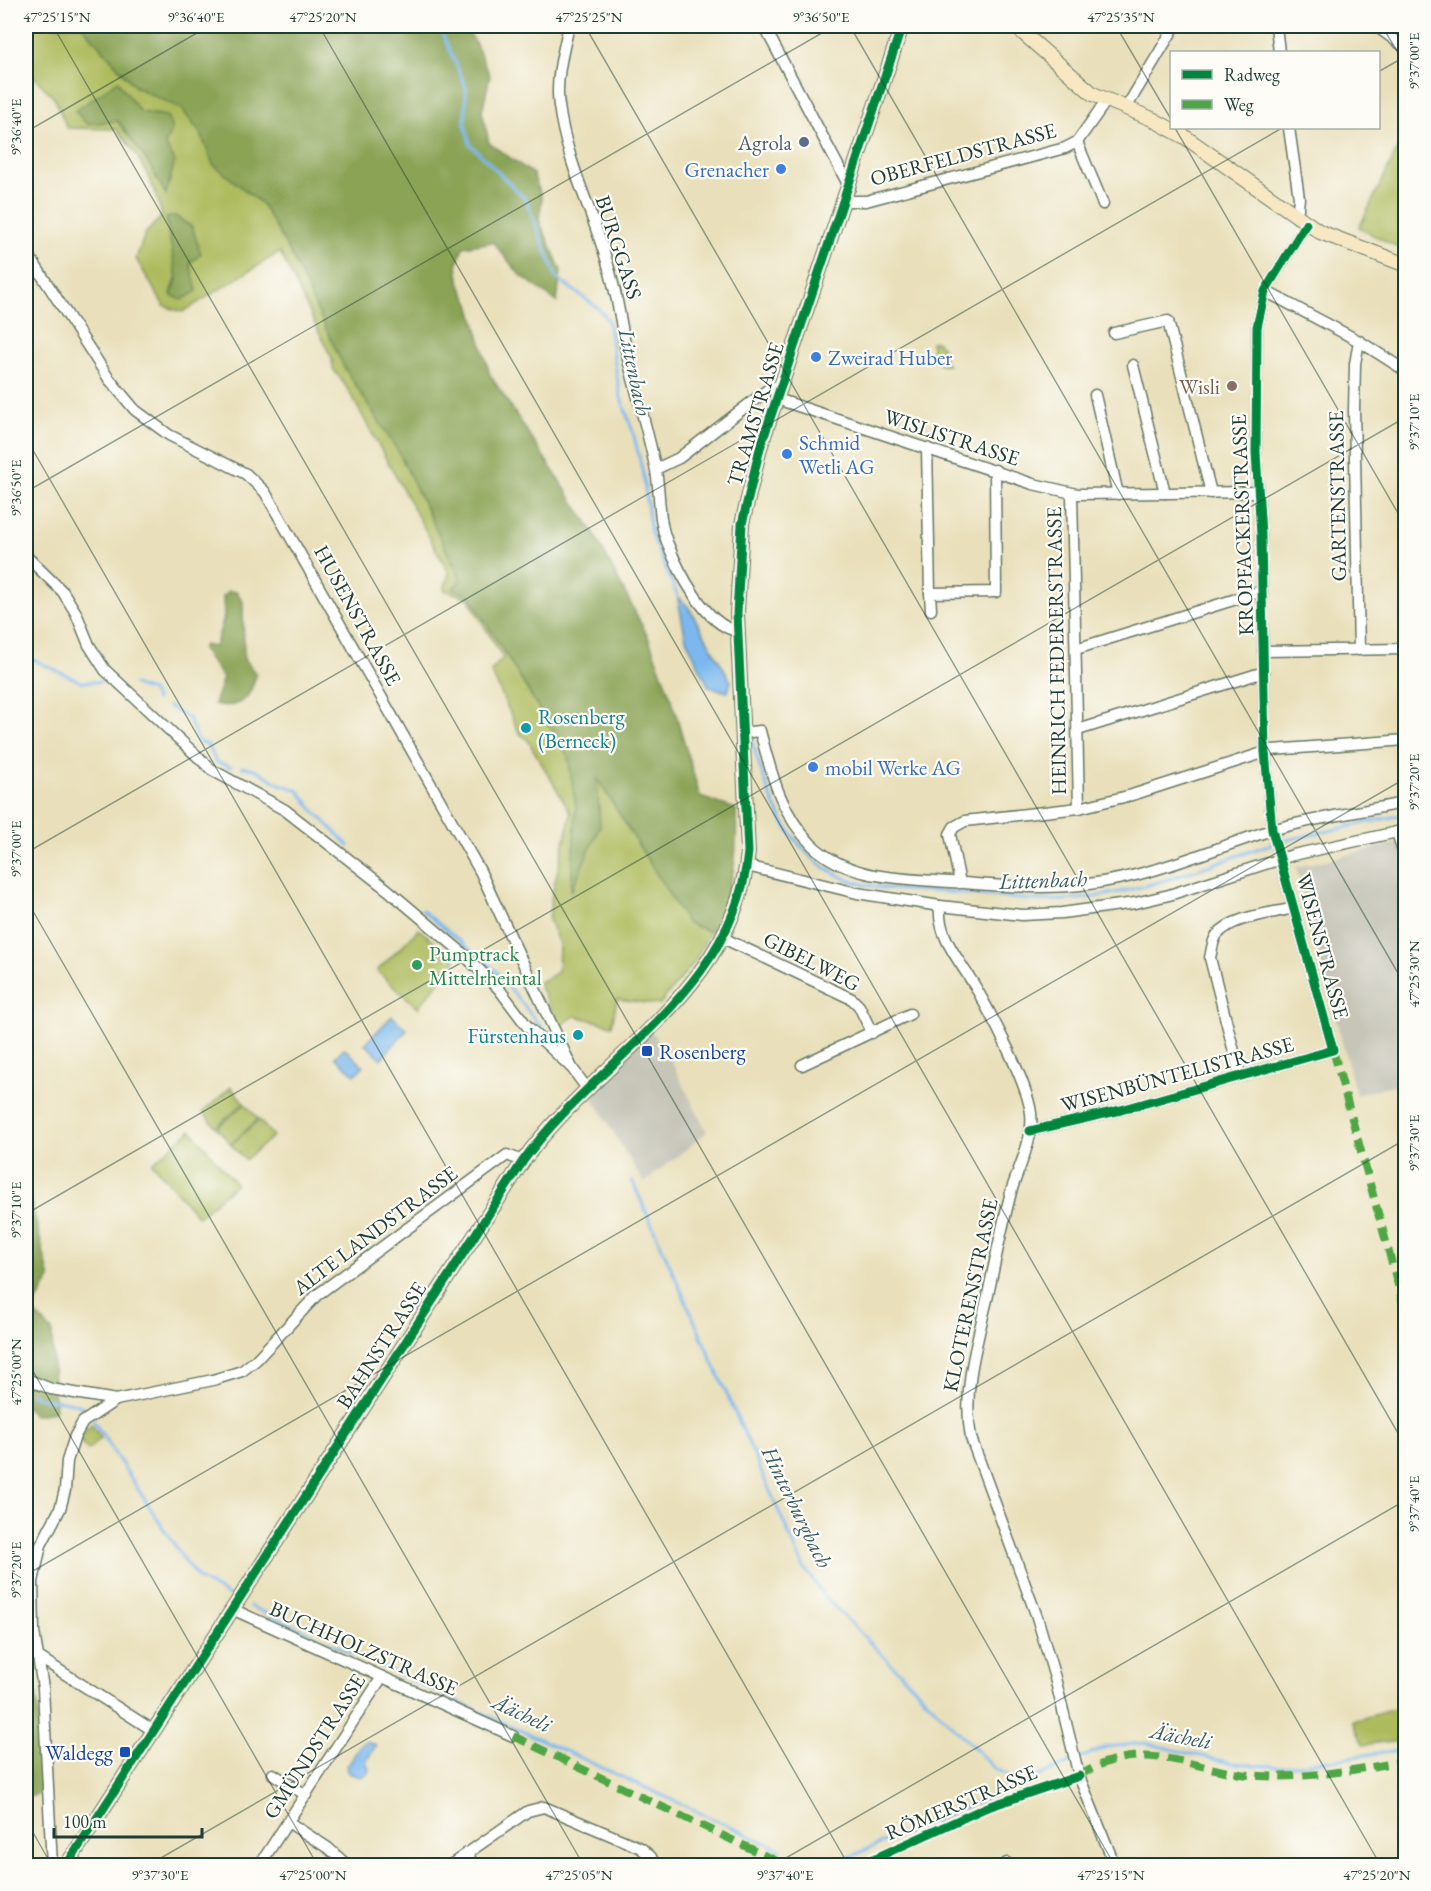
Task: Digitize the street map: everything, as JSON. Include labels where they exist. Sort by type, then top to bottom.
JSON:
[{"type":"main road","name":"TRAMSTRASSE","points":[[747,866],[737,631],[737,573],[742,524],[751,479],[902,26]]},
{"type":"main road","points":[[1015,26],[1078,81],[1106,101],[1170,129]]},
{"type":"main road","points":[[1170,129],[1185,136],[1301,221],[1340,241],[1406,265]]},
{"type":"main road","name":"BAHNSTRASSE","points":[[66,1866],[522,1161],[542,1135],[666,1012],[697,976],[721,937],[742,891],[747,866]]},
{"type":"street","name":"BURGGASS","points":[[569,26],[559,80],[558,103],[562,129],[583,198],[607,260],[656,469],[663,527],[676,562],[707,612],[723,627],[737,631]]},
{"type":"street","points":[[764,26],[847,194]]},
{"type":"street","points":[[1126,108],[1175,26]]},
{"type":"street","points":[[1276,26],[1280,51]]},
{"type":"street","points":[[1376,26],[1406,48]]},
{"type":"street","name":"OBERFELDSTRASSE","points":[[847,194],[866,201],[1055,151],[1077,142],[1106,101]]},
{"type":"street","points":[[1290,129],[1301,221]]},
{"type":"street","points":[[1077,142],[1103,204]]},
{"type":"street","name":"KROPFACKERSTRASSE","points":[[1273,834],[1265,752],[1258,492],[1257,327],[1265,291],[1301,221]]},
{"type":"street","name":"HUSENSTRASSE","points":[[26,251],[110,380],[135,410],[169,435],[246,474],[265,492],[480,871],[572,1068]]},
{"type":"street","points":[[1265,291],[1359,341],[1406,371]]},
{"type":"street","points":[[1114,333],[1168,321],[1211,493]]},
{"type":"street","name":"GARTENSTRASSE","points":[[1359,341],[1355,364],[1354,410],[1359,650]]},
{"type":"street","points":[[1133,365],[1164,493]]},
{"type":"street","points":[[656,469],[679,458],[770,388],[779,392]]},
{"type":"street","name":"WISLISTRASSE","points":[[779,392],[927,448],[1033,484],[1072,494],[1258,492]]},
{"type":"street","points":[[1095,395],[1118,494]]},
{"type":"street","points":[[927,448],[931,610]]},
{"type":"street","points":[[930,593],[996,596],[995,470]]},
{"type":"street","name":"HEINRICH FEDERERSTRASSE","points":[[1072,494],[1079,808]]},
{"type":"street","points":[[26,556],[63,592],[76,613],[92,650],[105,670],[212,770],[285,810],[388,890],[499,989],[527,1026],[572,1068],[588,1090]]},
{"type":"street","points":[[1076,649],[1262,591]]},
{"type":"street","points":[[1263,651],[1406,649]]},
{"type":"street","points":[[1078,730],[1264,672]]},
{"type":"street","points":[[742,733],[760,731],[771,773],[788,816],[813,845],[837,863],[860,873],[1036,888],[1108,882],[1173,865],[1273,834],[1406,802]]},
{"type":"street","points":[[960,883],[950,842],[950,834],[959,824],[1079,808],[1131,795],[1265,752],[1406,740]]},
{"type":"street","points":[[747,866],[856,893],[940,909],[1022,915],[1102,908],[1168,895],[1279,856],[1401,831],[1406,862]]},
{"type":"street","name":"WISENSTRASSE","points":[[1273,834],[1333,1050]]},
{"type":"street","points":[[1240,1075],[1210,958],[1214,942],[1216,936],[1228,926],[1294,908]]},
{"type":"street","name":"KLOTERENSTRASSE","points":[[940,909],[939,921],[945,935],[980,997],[1026,1091],[1031,1114],[1030,1131],[1011,1192],[969,1380],[966,1416],[981,1472],[1006,1531],[1044,1639],[1077,1768],[1091,1811],[1115,1866]]},
{"type":"street","name":"GIBELWEG","points":[[721,937],[852,999],[872,1033]]},
{"type":"street","points":[[802,1065],[910,1014]]},
{"type":"street","name":"WISENBÜNTELISTRASSE","points":[[1030,1131],[1121,1110],[1333,1050]]},
{"type":"street","name":"ALTE LANDSTRASSE","points":[[52,1866],[43,1688],[34,1632],[35,1562],[41,1545],[60,1509],[65,1490],[68,1461],[75,1436],[83,1422],[116,1400],[213,1380],[242,1371],[256,1360],[308,1302],[330,1285],[507,1155],[522,1161]]},
{"type":"street","points":[[26,1379],[51,1389],[116,1400]]},
{"type":"street","name":"BUCHHOLZSTRASSE","points":[[232,1610],[513,1736]]},
{"type":"street","points":[[26,1619],[34,1632]]},
{"type":"street","points":[[37,1656],[154,1731]]},
{"type":"street","name":"GMÜNDSTRASSE","points":[[259,1866],[382,1677]]},
{"type":"street","points":[[273,1774],[306,1795]]},
{"type":"street","points":[[449,1866],[528,1811],[544,1807],[641,1848],[651,1857],[655,1866]]},
{"type":"street","points":[[288,1822],[328,1848],[348,1866]]},
{"type":"street","points":[[467,1853],[474,1866]]},
{"type":"street","points":[[1002,1866],[1007,1863],[1008,1866]]},
{"type":"shaded area","points":[[1405,841],[1405,1082],[1356,1095],[1296,867]]},
{"type":"shaded area","points":[[650,1030],[666,1051],[707,1132],[644,1183],[588,1090]]},
{"type":"green space","points":[[26,26],[82,26],[135,87],[182,109],[201,134],[213,164],[262,204],[289,250],[344,367],[398,451],[461,580],[453,588],[470,596],[568,756],[576,807],[571,890],[596,776],[687,923],[710,932],[693,964],[659,1005],[617,999],[612,1025],[575,1016],[560,1026],[538,983],[558,972],[559,944],[549,920],[551,899],[571,813],[527,739],[519,733],[491,671],[503,658],[468,598],[444,590],[449,573],[347,388],[333,369],[332,359],[280,252],[183,312],[164,306],[136,259],[145,234],[162,216],[155,192],[139,159],[116,129],[67,128],[55,99],[26,68]],"holes":[[[117,121],[172,129],[165,145],[165,193],[147,161]],[[192,227],[190,262],[171,294]]]},
{"type":"green space","points":[[82,26],[461,26],[473,38],[490,76],[482,111],[489,143],[533,174],[542,199],[539,220],[561,270],[557,302],[519,274],[493,242],[463,247],[457,265],[460,285],[470,304],[490,375],[594,533],[648,637],[672,700],[700,797],[736,809],[733,873],[724,902],[710,932],[687,923],[597,778],[600,826],[571,892],[576,807],[568,756],[470,596],[453,589],[461,580],[398,451],[344,367],[289,250],[262,204],[213,164],[201,134],[182,109],[136,87]]},
{"type":"green space","points":[[118,81],[140,112],[167,116],[172,129],[165,145],[175,161],[166,194],[147,161],[118,121],[87,124],[75,111]]},
{"type":"green space","points":[[1400,144],[1405,146],[1405,251],[1359,228]]},
{"type":"green space","points":[[175,216],[192,227],[201,254],[190,263],[197,291],[182,300],[171,295],[177,280],[166,218]]},
{"type":"green space","points":[[937,341],[944,350],[944,360],[948,365],[940,364],[933,356],[931,342]]},
{"type":"green space","points":[[229,591],[237,592],[243,602],[244,659],[256,674],[251,690],[242,701],[237,704],[223,705],[214,704],[223,678],[202,649],[204,645],[215,647],[224,617],[223,596]]},
{"type":"green space","name":"Pumptrack Mittelrheintal","points":[[419,929],[456,960],[418,1008],[377,971]]},
{"type":"green space","points":[[231,1087],[244,1103],[216,1127],[203,1112]]},
{"type":"green space","points":[[245,1104],[258,1119],[231,1144],[217,1128]]},
{"type":"green space","points":[[259,1120],[273,1136],[245,1160],[231,1145]]},
{"type":"green space","points":[[191,1130],[236,1184],[198,1217],[152,1163]]},
{"type":"green space","points":[[26,1181],[50,1279],[32,1310],[52,1331],[55,1412],[34,1415],[26,1407]]},
{"type":"green space","points":[[91,1424],[101,1438],[88,1450],[79,1440]]},
{"type":"green space","points":[[26,1626],[36,1687],[44,1792],[26,1798]]},
{"type":"green space","points":[[1405,1706],[1405,1739],[1363,1745],[1353,1721]]},
{"type":"water","points":[[677,595],[689,608],[731,681],[728,692],[709,687],[686,639]]},
{"type":"water","points":[[392,1016],[407,1030],[381,1059],[365,1044]]},
{"type":"water","points":[[344,1048],[363,1066],[355,1075],[335,1057]]},
{"type":"water","points":[[366,1741],[376,1745],[366,1762],[369,1768],[368,1773],[360,1777],[348,1773],[346,1767]]},
{"type":"waterway","name":"Littenbach","points":[[439,26],[466,87],[465,124],[470,144],[526,200],[557,278],[599,309],[608,320],[620,395],[633,432],[643,473],[651,533],[678,597]]},
{"type":"waterway","name":"Hinterburgbach","points":[[26,656],[81,682],[101,682]]},
{"type":"waterway","name":"Hinterburgbach","points":[[134,685],[151,691],[156,700]]},
{"type":"waterway","name":"Hinterburgbach","points":[[168,706],[189,719],[198,741],[208,745],[216,762],[231,767]]},
{"type":"waterway","name":"Littenbach","points":[[752,740],[776,809],[801,847],[818,863],[838,875],[862,884],[894,889],[1021,899],[1066,900],[1145,886],[1272,844]]},
{"type":"waterway","name":"Hinterburgbach","points":[[242,767],[255,769],[280,784],[298,790],[314,811],[349,846]]},
{"type":"waterway","name":"Littenbach","points":[[1278,842],[1406,814]]},
{"type":"waterway","name":"Hinterburgbach","points":[[422,910],[495,970],[550,1038]]},
{"type":"waterway","name":"Hinterburgbach","points":[[632,1180],[804,1568],[826,1598],[995,1769],[1024,1782]]},
{"type":"waterway","name":"Äächeli","points":[[30,1394],[76,1404],[89,1413]]},
{"type":"waterway","name":"Äächeli","points":[[93,1420],[186,1563],[199,1579],[229,1596]]},
{"type":"waterway","name":"Äächeli","points":[[250,1606],[781,1850]]},
{"type":"waterway","name":"Äächeli","points":[[1078,1759],[1106,1747],[1145,1743],[1231,1763],[1282,1767],[1406,1749]]},
{"type":"waterway","name":"Äächeli","points":[[828,1866],[1072,1762]]},
{"type":"marked path","points":[[1333,1050],[1406,1314]]},
{"type":"marked path","points":[[513,1736],[787,1866]]},
{"type":"marked path","points":[[1079,1776],[1103,1764],[1125,1758],[1147,1756],[1235,1773],[1278,1777],[1333,1773],[1406,1761]]},
{"type":"cycle path","points":[[66,1866],[523,1161],[553,1124],[691,984],[718,945],[738,901],[748,852],[737,613],[742,524],[760,448],[902,26]]},
{"type":"cycle path","points":[[1030,1131],[1121,1110],[1333,1050],[1272,830],[1265,752],[1261,535],[1256,452],[1257,327],[1265,291],[1306,224]]},
{"type":"cycle path","name":"RÖMERSTRASSE","points":[[858,1866],[985,1808],[1079,1776]]},
{"type":"place","name":"Agrola","points":[[804,142]]},
{"type":"place","name":"Grenacher","points":[[781,169]]},
{"type":"place","name":"Zweirad Huber","points":[[816,357]]},
{"type":"place","name":"Wisli","points":[[1232,386]]},
{"type":"place","name":"Schmid Wetli AG","points":[[787,454]]},
{"type":"place","name":"Rosenberg (Berneck)","points":[[526,728]]},
{"type":"place","name":"mobil Werke AG","points":[[813,767]]},
{"type":"place","name":"Pumptrack Mittelrheintal","points":[[417,965]]},
{"type":"place","name":"Fürstenhaus","points":[[578,1035]]},
{"type":"place","name":"Rosenberg","points":[[647,1051]]},
{"type":"place","name":"Waldegg","points":[[125,1752]]}]
